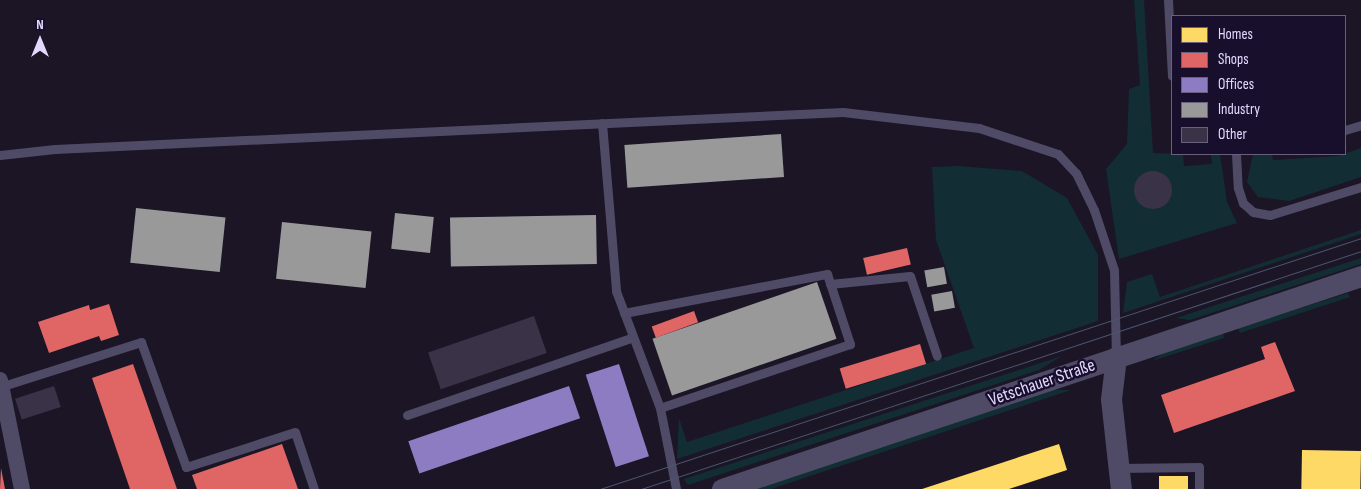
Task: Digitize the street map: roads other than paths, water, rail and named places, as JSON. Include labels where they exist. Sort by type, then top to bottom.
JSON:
[{"type":"street","name":"Vetschauer Straße","points":[[722,489],[1361,276]]},
{"type":"street","points":[[1116,358],[1111,399],[1120,479]]},
{"type":"street","points":[[2,383],[22,489]]},
{"type":"lane","points":[[1168,0],[1171,57]]},
{"type":"lane","points":[[0,155],[843,112],[979,128],[1024,140],[1058,154],[1076,173],[1094,210],[1114,270],[1116,358]]},
{"type":"lane","points":[[602,124],[616,290],[660,408],[676,489]]},
{"type":"lane","points":[[1346,130],[1361,125]]},
{"type":"lane","points":[[1236,155],[1238,188],[1243,203],[1253,212],[1270,215],[1361,187]]},
{"type":"lane","points":[[624,313],[827,274],[850,344],[660,408]]},
{"type":"lane","points":[[830,284],[910,276],[937,356]]},
{"type":"lane","points":[[407,415],[633,337]]},
{"type":"lane","points":[[2,383],[141,342],[186,467],[295,432],[314,489]]},
{"type":"lane","points":[[1120,479],[1199,466],[1199,489]]},
{"type":"tram line","points":[[600,489],[1361,238]]},
{"type":"tram line","points":[[641,489],[1361,251]]}]
